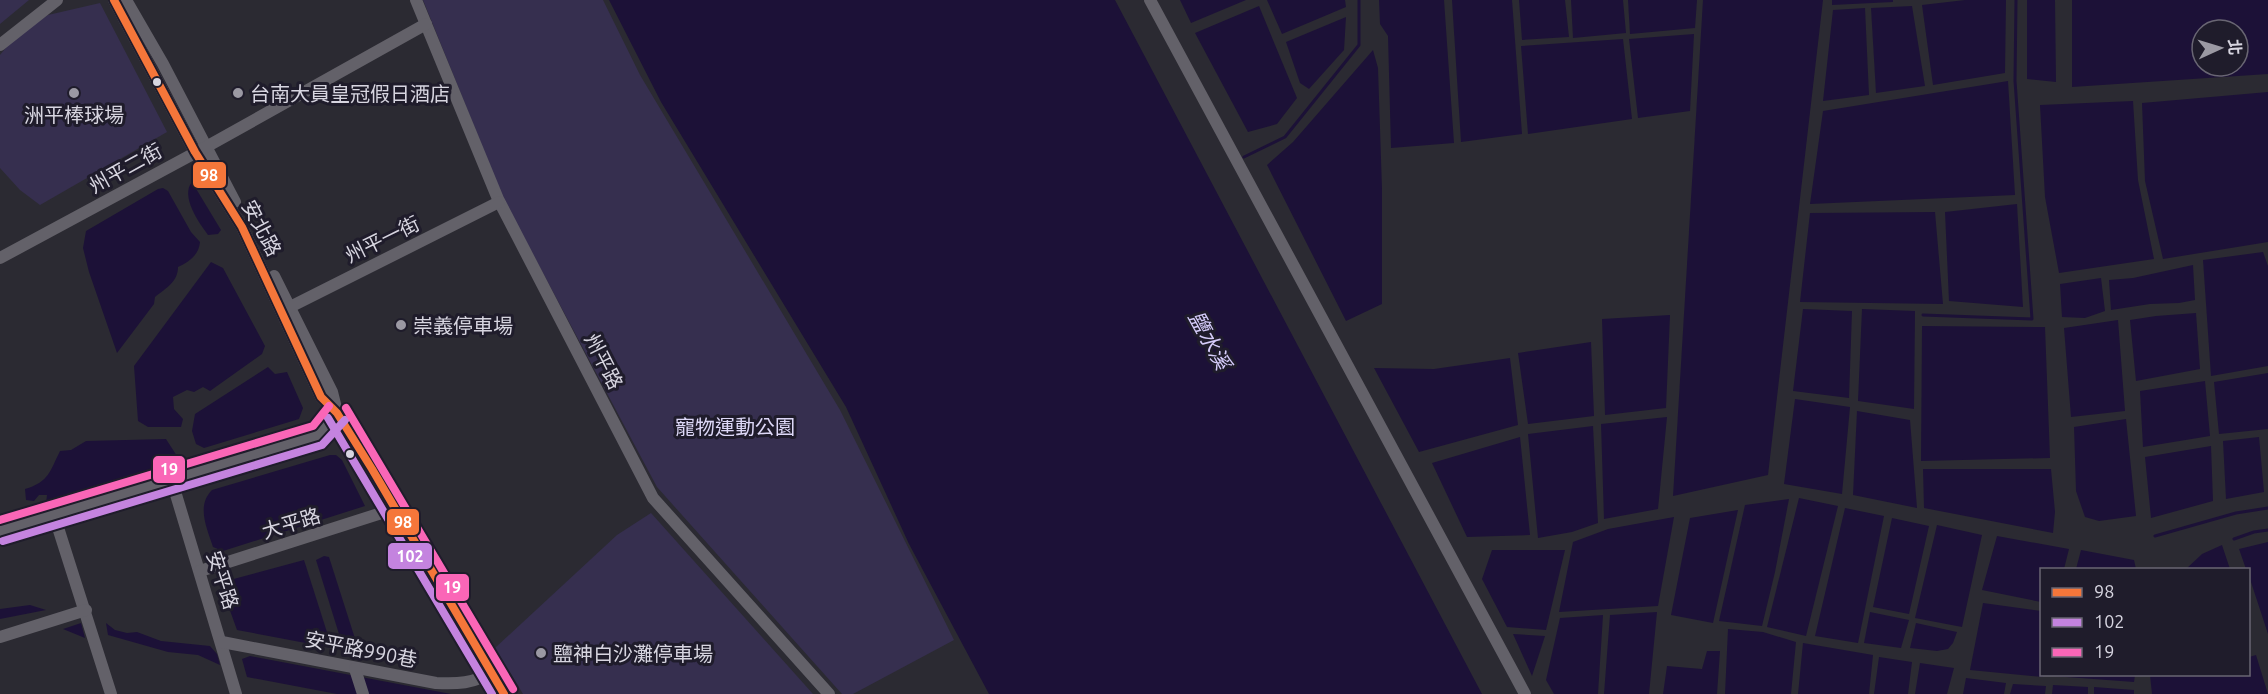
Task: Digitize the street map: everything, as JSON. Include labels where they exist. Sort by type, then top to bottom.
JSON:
[{"type":"street","points":[[0,45],[57,0]]},
{"type":"street","name":"安北路","points":[[114,0],[200,149],[287,308],[332,392],[337,413],[504,694]]},
{"type":"street","name":"安北路","points":[[126,0],[163,64],[200,149]]},
{"type":"street","name":"州平路","points":[[416,0],[499,202],[653,498],[829,694]]},
{"type":"street","points":[[1150,0],[1525,694]]},
{"type":"street","name":"州平二街","points":[[0,258],[426,24]]},
{"type":"street","name":"州平一街","points":[[287,308],[499,202]]},
{"type":"street","points":[[0,531],[319,435],[337,413]]},
{"type":"street","name":"安平路","points":[[171,478],[236,694]]},
{"type":"street","name":"大平路","points":[[200,571],[394,510]]},
{"type":"street","points":[[54,515],[111,694]]},
{"type":"street","points":[[0,637],[86,610]]},
{"type":"street","name":"安平路990巷","points":[[222,642],[436,683],[453,684],[474,680],[486,676],[491,671]]},
{"type":"street","points":[[355,669],[363,694]]},
{"type":"green space","points":[[0,0],[29,0],[0,24]]},
{"type":"green space","name":"寵物運動公園","points":[[423,0],[603,0],[640,75],[840,410],[954,640],[853,694],[842,694],[657,487],[504,200]]},
{"type":"green space","name":"洲平棒球場","points":[[100,3],[167,132],[40,205],[20,190],[0,168],[0,55],[13,39],[48,15]]},
{"type":"green space","points":[[651,513],[813,694],[523,694],[495,648],[617,535]]},
{"type":"water","name":"鹽水溪","points":[[609,0],[1115,0],[1482,694],[989,694],[909,544],[846,407],[661,102]]},
{"type":"water","points":[[1180,0],[1246,0],[1191,23]]},
{"type":"water","points":[[1267,0],[1345,0],[1346,7],[1282,34]]},
{"type":"water","points":[[1379,0],[1444,0],[1454,143],[1391,148],[1388,36],[1380,24]]},
{"type":"water","points":[[1452,0],[1512,0],[1522,134],[1461,142]]},
{"type":"water","points":[[1519,0],[1565,0],[1569,37],[1522,40]]},
{"type":"water","points":[[1571,0],[1623,0],[1626,33],[1573,38]]},
{"type":"water","points":[[1628,0],[1697,0],[1695,28],[1630,34]]},
{"type":"water","points":[[1703,0],[1823,0],[1768,475],[1673,496]]},
{"type":"water","points":[[1832,0],[1893,0],[1893,2],[1832,5]]},
{"type":"water","points":[[1965,0],[2006,0],[2005,73],[1933,85],[1922,5]]},
{"type":"water","points":[[2027,0],[2055,0],[2056,82],[2027,79]]},
{"type":"water","points":[[2072,0],[2268,0],[2268,74],[2250,75],[2250,18],[2190,18],[2190,78],[2208,78],[2072,87]]},
{"type":"water","points":[[1259,6],[1297,98],[1277,124],[1248,132],[1195,33]]},
{"type":"water","points":[[1912,6],[1925,86],[1876,93],[1871,8]]},
{"type":"water","points":[[1865,8],[1869,95],[1823,101],[1833,10]]},
{"type":"water","points":[[1346,17],[1344,50],[1309,89],[1300,83],[1286,42]]},
{"type":"water","points":[[1694,34],[1690,111],[1638,118],[1629,39]]},
{"type":"water","points":[[1623,39],[1632,119],[1528,134],[1521,46]]},
{"type":"water","points":[[1373,50],[1378,68],[1382,189],[1382,304],[1346,321],[1267,165],[1293,142]]},
{"type":"water","points":[[2008,81],[2015,195],[1810,204],[1823,111]]},
{"type":"water","points":[[2268,92],[2268,242],[2163,259],[2145,181],[2142,103]]},
{"type":"water","points":[[2133,101],[2138,180],[2154,259],[2059,273],[2045,197],[2040,105]]},
{"type":"water","points":[[192,182],[221,230],[218,234],[208,235],[192,209],[188,194]]},
{"type":"water","points":[[163,188],[168,191],[191,232],[200,242],[198,251],[193,258],[178,267],[174,281],[155,297],[154,304],[117,353],[89,272],[83,248],[86,231]]},
{"type":"water","points":[[2017,204],[2023,307],[1949,301],[1945,212]]},
{"type":"water","points":[[1935,212],[1943,304],[1800,302],[1810,213]]},
{"type":"water","points":[[2263,252],[2268,266],[2268,366],[2211,376],[2203,260]]},
{"type":"water","points":[[211,262],[223,268],[265,346],[262,354],[210,391],[203,387],[194,392],[187,390],[173,397],[174,409],[183,419],[181,427],[148,427],[138,421],[134,366]]},
{"type":"water","points":[[2193,265],[2195,300],[2111,310],[2109,280],[2133,278]]},
{"type":"water","points":[[2101,278],[2105,311],[2085,318],[2062,317],[2060,284]]},
{"type":"water","points":[[1803,309],[1852,311],[1849,398],[1793,391]]},
{"type":"water","points":[[1862,309],[1915,311],[1914,409],[1858,401]]},
{"type":"water","points":[[2196,313],[2200,369],[2136,381],[2130,320]]},
{"type":"water","points":[[1670,315],[1666,408],[1605,415],[1602,319]]},
{"type":"water","points":[[2118,320],[2125,411],[2071,417],[2064,328]]},
{"type":"water","points":[[1922,326],[2045,327],[2050,458],[1921,461]]},
{"type":"water","points":[[1591,342],[1594,416],[1528,424],[1518,353]]},
{"type":"water","points":[[1510,358],[1518,425],[1419,452],[1374,368],[1434,369]]},
{"type":"water","points":[[268,367],[275,374],[287,372],[303,408],[299,419],[204,448],[196,444],[192,431],[195,414]]},
{"type":"water","points":[[2268,373],[2268,429],[2219,434],[2214,382]]},
{"type":"water","points":[[2205,381],[2210,436],[2143,447],[2140,391]]},
{"type":"water","points":[[1795,399],[1850,407],[1842,494],[1784,484]]},
{"type":"water","points":[[1857,411],[1910,420],[1917,508],[1853,495]]},
{"type":"water","points":[[1667,417],[1658,509],[1604,519],[1601,424]]},
{"type":"water","points":[[2126,419],[2136,516],[2099,521],[2085,517],[2076,491],[2074,427]]},
{"type":"water","points":[[1593,426],[1598,523],[1572,532],[1538,538],[1528,434]]},
{"type":"water","points":[[1520,437],[1530,535],[1467,537],[1432,463]]},
{"type":"water","points":[[2259,437],[2264,492],[2226,499],[2223,441]]},
{"type":"water","points":[[166,439],[177,456],[176,468],[49,506],[46,504],[47,495],[39,495],[34,501],[26,500],[25,489],[44,479],[60,451],[71,450],[86,441]]},
{"type":"water","points":[[2211,446],[2213,501],[2151,518],[2145,457]]},
{"type":"water","points":[[336,455],[342,460],[365,506],[223,551],[213,547],[204,517],[207,496],[212,490]]},
{"type":"water","points":[[1923,469],[2051,469],[2055,512],[2053,533],[1924,508]]},
{"type":"water","points":[[1799,498],[1838,506],[1806,636],[1767,627]]},
{"type":"water","points":[[1789,499],[1762,626],[1719,621],[1745,505]]},
{"type":"water","points":[[1845,508],[1884,516],[1858,643],[1815,636]]},
{"type":"water","points":[[1738,510],[1713,623],[1671,615],[1690,518]]},
{"type":"water","points":[[1674,517],[1658,606],[1559,612],[1573,542],[1608,529]]},
{"type":"water","points":[[1892,518],[1929,526],[1909,614],[1873,607]]},
{"type":"water","points":[[1937,525],[1982,535],[1962,627],[1915,618]]},
{"type":"water","points":[[1997,536],[2069,549],[2064,568],[2040,568],[2040,602],[1982,590]]},
{"type":"water","points":[[2268,542],[2268,634],[2250,579],[2250,568],[2246,568],[2239,549]]},
{"type":"water","points":[[2222,545],[2230,568],[2187,568],[2202,554]]},
{"type":"water","points":[[1492,550],[1565,550],[1546,630],[1507,627],[1482,579]]},
{"type":"water","points":[[2081,550],[2134,560],[2136,568],[2076,568]]},
{"type":"water","points":[[324,556],[329,557],[358,648],[355,654],[347,654],[343,647],[316,560]]},
{"type":"water","points":[[304,560],[332,648],[237,630],[223,591],[230,580]]},
{"type":"water","points":[[1983,603],[2040,611],[2040,676],[2043,677],[1970,670]]},
{"type":"water","points":[[30,605],[46,610],[0,619],[0,609]]},
{"type":"water","points":[[1657,612],[1649,694],[1604,694],[1610,615]]},
{"type":"water","points":[[1870,612],[1909,620],[1901,648],[1864,643]]},
{"type":"water","points":[[1603,615],[1598,694],[1554,694],[1546,680],[1560,618]]},
{"type":"water","points":[[81,623],[85,638],[63,629]]},
{"type":"water","points":[[106,623],[115,630],[127,633],[137,632],[161,641],[210,646],[217,654],[220,665],[198,655],[168,652],[108,635]]},
{"type":"water","points":[[1916,623],[1957,632],[1953,643],[1948,649],[1937,651],[1910,648]]},
{"type":"water","points":[[1728,629],[1763,632],[1796,642],[1791,694],[1725,694]]},
{"type":"water","points":[[1513,634],[1545,636],[1532,676]]},
{"type":"water","points":[[1803,643],[1873,655],[1869,694],[1798,694]]},
{"type":"water","points":[[1707,651],[1720,651],[1717,694],[1663,694],[1667,666],[1702,669]]},
{"type":"water","points":[[2256,655],[2268,694],[2152,694],[2150,676],[2250,676],[2250,657]]},
{"type":"water","points":[[250,656],[451,694],[337,694],[247,677],[242,659]]},
{"type":"water","points":[[1879,657],[1912,662],[1908,694],[1874,694]]},
{"type":"water","points":[[1920,663],[1954,668],[1947,694],[1915,694]]},
{"type":"water","points":[[2053,676],[2135,676],[2134,682]]},
{"type":"water","points":[[1966,678],[2006,683],[2004,694],[1963,694]]},
{"type":"water","points":[[2013,684],[2046,686],[2045,694],[2010,694]]},
{"type":"water","points":[[2053,685],[2088,687],[2088,694],[2052,694]]},
{"type":"water","points":[[2094,687],[2134,690],[2134,694],[2094,694]]},
{"type":"waterway","points":[[1244,157],[1285,137],[1359,45],[1359,0]]},
{"type":"waterway","points":[[1923,315],[2032,319],[2015,81],[2016,0]]},
{"type":"waterway","points":[[2155,536],[2236,513],[2268,508]]},
{"type":"waterway","points":[[2234,539],[2268,530]]},
{"type":"transit line","name":"98","points":[[114,0],[195,152],[242,227],[321,397],[337,413],[372,469],[504,694]]},
{"type":"transit line","name":"19","points":[[0,520],[313,426],[329,406]]},
{"type":"transit line","name":"19","points":[[346,408],[513,689]]},
{"type":"transit line","name":"102","points":[[328,418],[492,694]]},
{"type":"transit line","name":"102","points":[[3,541],[322,445],[345,420]]},
{"type":"place","name":"洲平棒球場","points":[[74,93]]},
{"type":"place","name":"台南大員皇冠假日酒店","points":[[238,93]]},
{"type":"place","name":"崇義停車場","points":[[401,325]]},
{"type":"place","name":"鹽神白沙灘停車場","points":[[541,653]]}]
